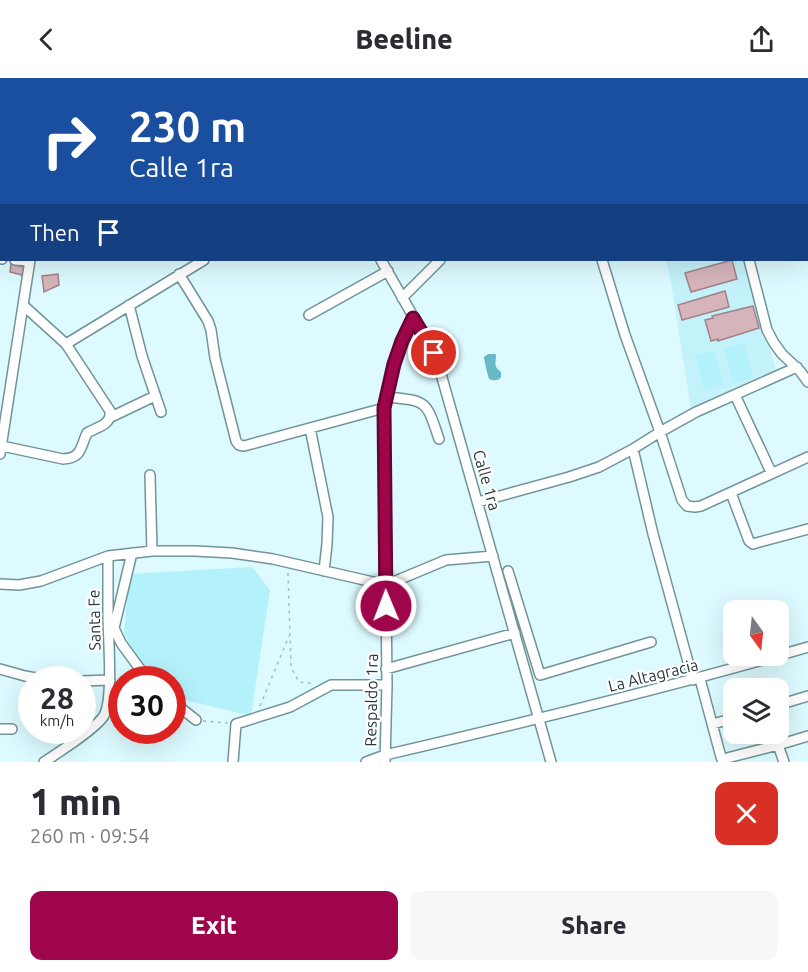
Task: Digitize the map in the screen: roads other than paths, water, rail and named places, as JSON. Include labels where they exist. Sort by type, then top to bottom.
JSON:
[{"type":"street","points":[[30,261],[4,412],[1,450],[71,459],[80,452],[87,433],[108,422],[111,417],[155,396]]},
{"type":"street","points":[[66,344],[202,261]]},
{"type":"street","name":"Calle 1ra","points":[[382,261],[434,353],[528,677],[548,762]]},
{"type":"street","points":[[402,298],[439,261]]},
{"type":"street","points":[[602,261],[681,500],[687,506],[701,506],[808,457]]},
{"type":"street","points":[[749,261],[767,330],[782,354],[802,368],[808,382]]},
{"type":"street","points":[[309,315],[388,271]]},
{"type":"street","points":[[179,274],[208,321],[215,358],[236,441],[239,445],[244,446],[384,408]]},
{"type":"street","points":[[23,305],[66,344],[110,411],[111,417]]},
{"type":"street","points":[[129,305],[142,356],[161,412]]},
{"type":"street","name":"Respaldo 1ra","points":[[385,759],[387,685],[384,408],[394,364],[413,318]]},
{"type":"street","points":[[478,502],[599,467],[696,412],[802,368]]},
{"type":"street","points":[[735,394],[771,472]]},
{"type":"street","points":[[387,397],[415,400],[425,406],[430,412],[439,439]]},
{"type":"street","points":[[310,428],[328,517],[324,571]]},
{"type":"street","points":[[633,449],[653,534],[696,679],[713,724],[721,757],[723,760],[808,736]]},
{"type":"street","points":[[150,475],[152,551]]},
{"type":"street","points":[[731,493],[751,543],[808,529]]},
{"type":"street","points":[[0,584],[20,585],[41,581],[108,556],[152,551],[195,550],[232,553],[273,559],[386,585],[446,560],[493,556]]},
{"type":"street","points":[[114,627],[132,553]]},
{"type":"street","name":"Santa Fe","points":[[108,556],[110,666]]},
{"type":"street","points":[[508,571],[540,675]]},
{"type":"street","points":[[108,616],[121,643],[138,666]]},
{"type":"street","points":[[386,669],[515,633]]},
{"type":"street","points":[[528,677],[651,642]]},
{"type":"street","name":"La Altagracia","points":[[366,762],[696,679],[808,648]]},
{"type":"street","points":[[233,762],[236,724],[290,707],[331,685],[387,685]]},
{"type":"street","points":[[789,702],[808,696]]},
{"type":"street","name":"Santa Fe","points":[[44,762],[104,716],[108,697]]},
{"type":"street","points":[[186,712],[196,720]]},
{"type":"street","points":[[713,724],[723,721]]},
{"type":"street","points":[[0,729],[12,729]]},
{"type":"street","points":[[778,745],[784,762]]}]
